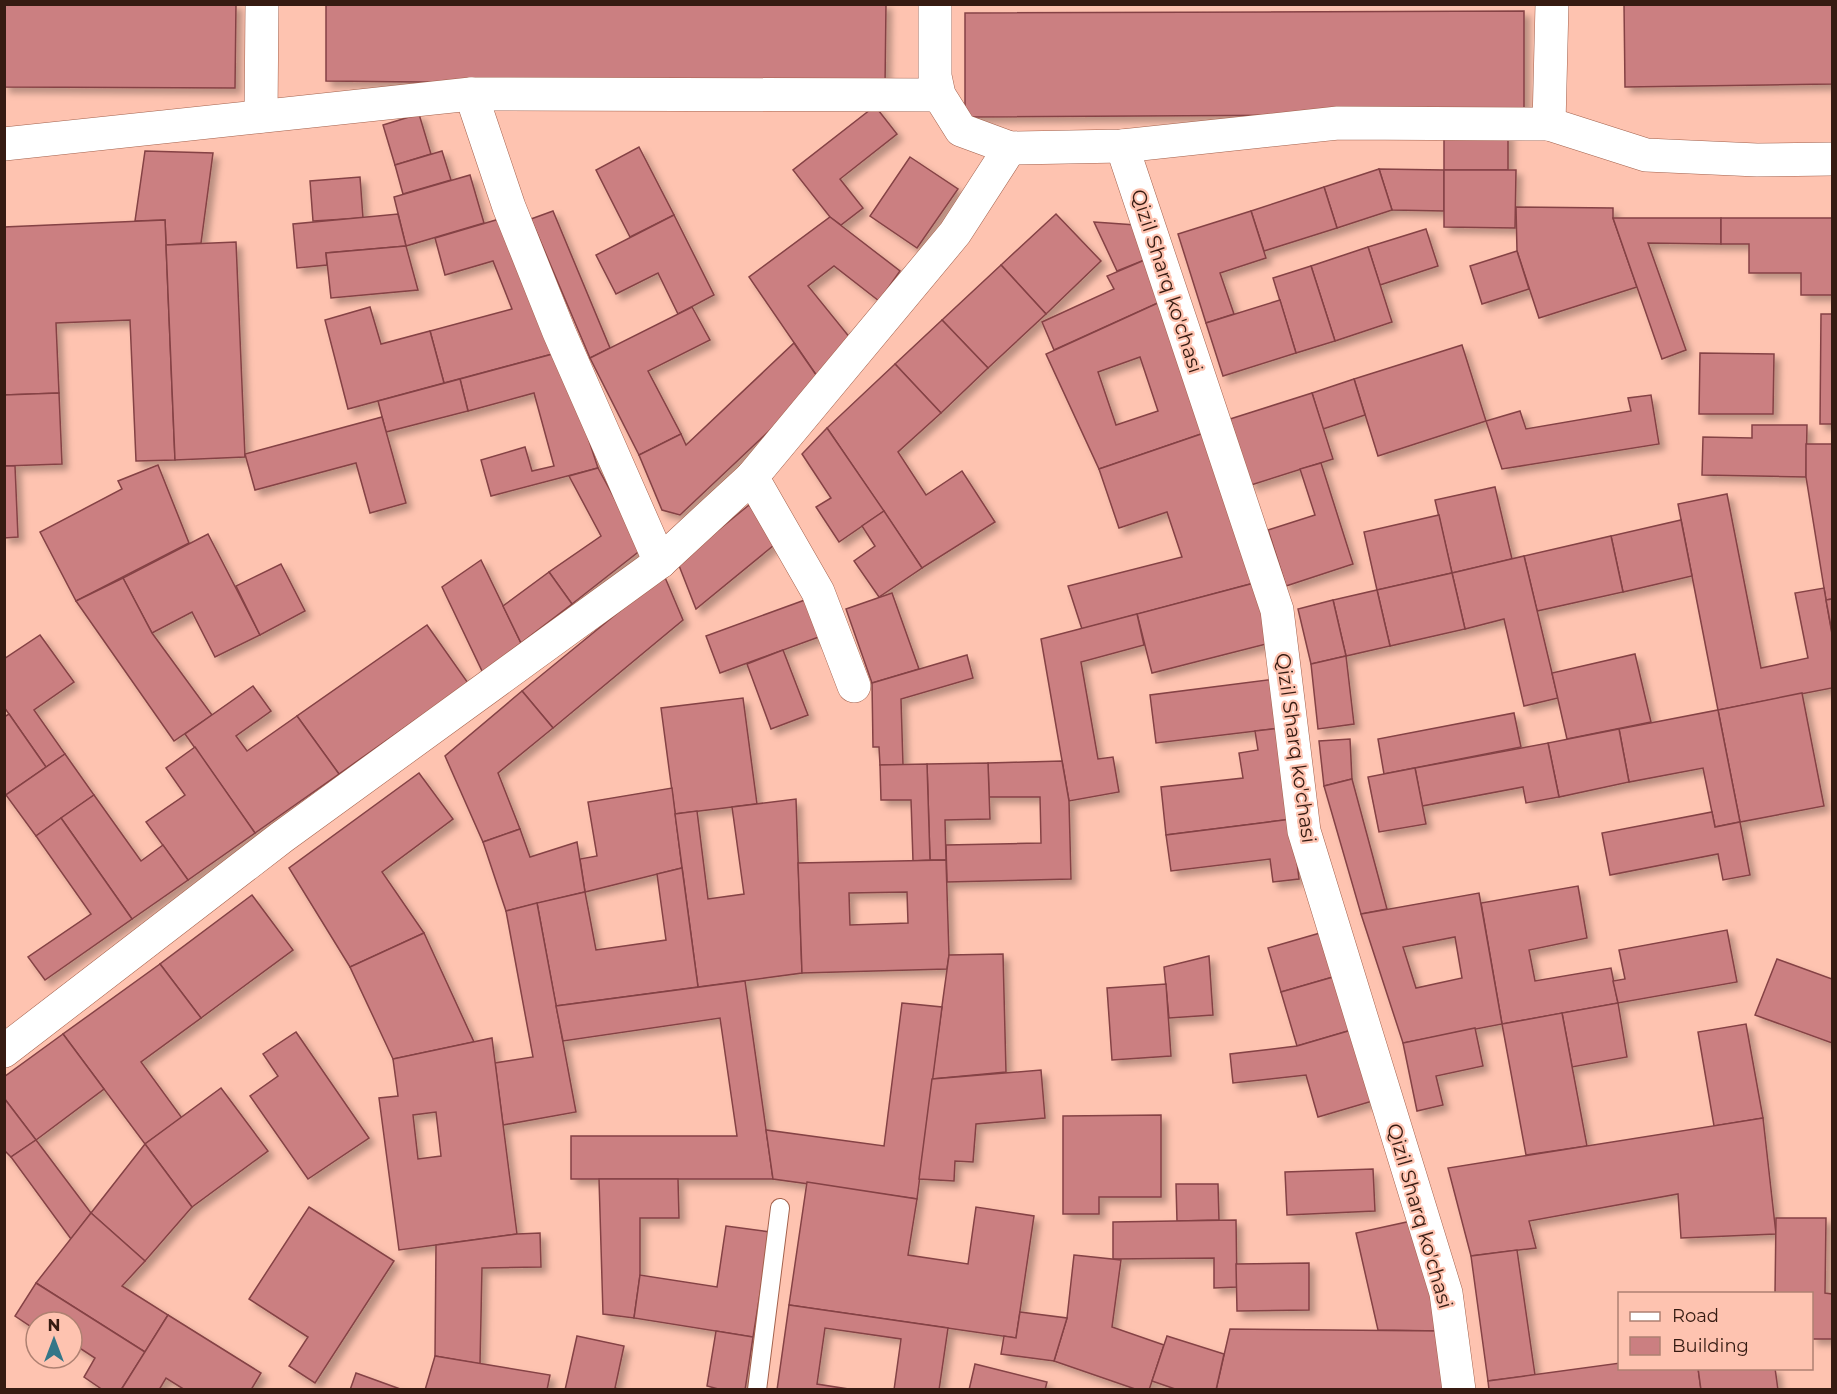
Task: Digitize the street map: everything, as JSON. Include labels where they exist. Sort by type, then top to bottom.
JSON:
[{"type":"street","points":[[261,116],[262,4]]},
{"type":"street","points":[[934,4],[935,76],[939,95],[961,130],[1010,148],[1122,146],[1338,123],[1549,124],[1646,155],[1756,160],[1833,159]]},
{"type":"street","points":[[1549,124],[1552,4]]},
{"type":"street","points":[[471,94],[509,207],[555,322],[660,562]]},
{"type":"street","points":[[4,144],[471,94],[939,95]]},
{"type":"street","name":"Qizil Sharq ko'chasi","points":[[1122,146],[1277,610],[1304,831],[1446,1293],[1459,1389]]},
{"type":"street","points":[[4,1051],[282,837],[660,562],[752,477],[955,233],[1010,148]]},
{"type":"street","points":[[752,477],[818,592],[854,686]]},
{"type":"lane","points":[[757,1389],[780,1208]]},
{"type":"building","points":[[4,4],[236,4],[235,88],[4,87]]},
{"type":"building","points":[[326,4],[886,4],[885,87],[326,81]]},
{"type":"building","points":[[1624,4],[1832,4],[1832,84],[1625,87]]},
{"type":"building","points":[[1524,11],[1524,114],[965,117],[965,13]]},
{"type":"building","points":[[875,106],[897,134],[840,179],[863,208],[841,225],[830,217],[793,170]]},
{"type":"building","points":[[419,114],[431,154],[395,165],[383,125]]},
{"type":"building","points":[[1444,132],[1508,132],[1508,170],[1444,170]]},
{"type":"building","points":[[639,147],[674,215],[630,237],[596,170]]},
{"type":"building","points":[[145,151],[213,153],[201,243],[166,245],[165,220],[135,221]]},
{"type":"building","points":[[442,151],[451,180],[403,194],[395,165]]},
{"type":"building","points":[[910,157],[958,189],[917,248],[870,216]]},
{"type":"building","points":[[1379,169],[1444,170],[1444,211],[1392,210]]},
{"type":"building","points":[[1379,169],[1392,210],[1337,228],[1324,187]]},
{"type":"building","points":[[1444,170],[1516,170],[1515,228],[1444,227]]},
{"type":"building","points":[[470,175],[484,223],[406,246],[394,197]]},
{"type":"building","points":[[360,177],[363,218],[313,221],[310,181]]},
{"type":"building","points":[[1324,187],[1337,228],[1264,251],[1251,211]]},
{"type":"building","points":[[1516,207],[1613,208],[1613,218],[1637,287],[1539,318],[1517,251]]},
{"type":"building","points":[[553,211],[610,348],[590,358],[531,219]]},
{"type":"building","points":[[1251,211],[1266,258],[1220,273],[1234,314],[1206,323],[1178,234]]},
{"type":"building","points":[[398,214],[406,246],[326,253],[327,265],[297,268],[293,224]]},
{"type":"building","points":[[1056,214],[1101,261],[1046,314],[1001,265]]},
{"type":"building","points":[[674,215],[714,295],[678,314],[658,273],[616,294],[596,255]]},
{"type":"building","points":[[506,217],[560,352],[444,383],[430,331],[512,309],[493,261],[445,275],[435,238]]},
{"type":"building","points":[[830,217],[900,271],[879,301],[834,266],[808,286],[851,339],[821,382],[749,277]]},
{"type":"building","points":[[1613,218],[1721,218],[1721,244],[1648,243],[1686,350],[1662,359]]},
{"type":"building","points":[[1721,218],[1832,218],[1832,295],[1801,295],[1801,273],[1749,273],[1749,244],[1721,244]]},
{"type":"building","points":[[165,220],[175,460],[136,461],[130,320],[56,323],[59,393],[4,395],[4,227]]},
{"type":"building","points":[[1094,222],[1136,225],[1147,259],[1117,271]]},
{"type":"building","points":[[1426,229],[1438,266],[1380,285],[1368,247]]},
{"type":"building","points":[[236,242],[245,457],[175,460],[166,245]]},
{"type":"building","points":[[406,246],[418,290],[331,298],[326,253]]},
{"type":"building","points":[[1368,247],[1392,322],[1335,341],[1311,266]]},
{"type":"building","points":[[1517,251],[1529,289],[1482,304],[1470,266]]},
{"type":"building","points":[[1147,259],[1160,302],[1054,350],[1042,322],[1114,289],[1107,276]]},
{"type":"building","points":[[1001,265],[1046,314],[988,368],[942,320]]},
{"type":"building","points":[[1311,266],[1335,341],[1296,353],[1273,278]]},
{"type":"building","points":[[1280,300],[1296,353],[1223,376],[1206,323]]},
{"type":"building","points":[[1160,302],[1207,432],[1099,469],[1046,354]],"holes":[[[1140,357],[1158,411],[1116,425],[1098,372]]]},
{"type":"building","points":[[370,307],[381,344],[430,331],[444,383],[348,409],[325,320]]},
{"type":"building","points":[[692,307],[710,340],[648,371],[681,434],[639,455],[590,358]]},
{"type":"building","points":[[1821,314],[1832,314],[1832,424],[1820,424]]},
{"type":"building","points":[[942,320],[988,368],[941,413],[895,364]]},
{"type":"building","points":[[794,343],[821,382],[680,515],[662,510],[639,455],[681,434],[686,445]]},
{"type":"building","points":[[1462,345],[1486,421],[1378,456],[1354,379]]},
{"type":"building","points":[[560,352],[598,468],[491,496],[481,460],[525,447],[532,471],[554,466],[534,393],[468,411],[460,379]]},
{"type":"building","points":[[1700,353],[1774,354],[1773,414],[1699,414]]},
{"type":"building","points":[[895,364],[941,413],[898,452],[926,495],[962,471],[995,522],[922,568],[827,428]]},
{"type":"building","points":[[460,379],[468,411],[386,432],[378,401]]},
{"type":"building","points":[[1354,379],[1365,415],[1323,429],[1312,393]]},
{"type":"building","points":[[59,393],[62,464],[4,466],[4,395]]},
{"type":"building","points":[[1312,393],[1333,459],[1251,485],[1230,419]]},
{"type":"building","points":[[1651,395],[1659,444],[1502,469],[1486,421],[1520,411],[1526,429],[1631,411],[1628,398]]},
{"type":"building","points":[[382,417],[406,503],[370,513],[356,463],[255,490],[245,454]]},
{"type":"building","points":[[1752,425],[1807,425],[1806,477],[1702,475],[1703,437],[1752,438]]},
{"type":"building","points":[[827,428],[884,511],[839,542],[816,507],[831,498],[802,454]]},
{"type":"building","points":[[1207,432],[1258,582],[1082,629],[1068,586],[1182,557],[1167,512],[1119,528],[1099,469]]},
{"type":"building","points":[[1806,444],[1832,444],[1832,599],[1826,600],[1806,477]]},
{"type":"building","points":[[1321,463],[1353,564],[1286,586],[1268,530],[1315,515],[1300,469]]},
{"type":"building","points":[[158,465],[189,543],[76,601],[40,532],[122,489],[118,481]]},
{"type":"building","points":[[4,466],[15,466],[18,537],[4,538]]},
{"type":"building","points":[[598,468],[642,549],[572,604],[549,572],[601,536],[569,476]]},
{"type":"building","points":[[1495,487],[1512,559],[1452,573],[1435,500]]},
{"type":"building","points":[[1727,494],[1761,668],[1808,658],[1795,593],[1824,588],[1832,634],[1832,688],[1718,710],[1678,504]]},
{"type":"building","points":[[749,505],[779,541],[696,609],[678,563]]},
{"type":"building","points":[[884,511],[922,568],[879,597],[854,561],[875,546],[862,526]]},
{"type":"building","points":[[1439,515],[1452,573],[1377,590],[1364,532]]},
{"type":"building","points":[[1681,520],[1692,576],[1623,592],[1611,536]]},
{"type":"building","points":[[208,534],[260,635],[215,657],[192,612],[152,633],[123,578]]},
{"type":"building","points":[[1611,536],[1623,592],[1537,611],[1524,556]]},
{"type":"building","points":[[1524,556],[1558,698],[1524,706],[1504,619],[1465,629],[1452,573]]},
{"type":"building","points":[[481,560],[521,643],[483,673],[442,587]]},
{"type":"building","points":[[281,564],[305,611],[260,635],[236,586]]},
{"type":"building","points":[[549,572],[572,604],[521,643],[503,606]]},
{"type":"building","points":[[1452,573],[1465,629],[1390,646],[1377,590]]},
{"type":"building","points":[[664,575],[683,620],[553,728],[522,691]]},
{"type":"building","points":[[123,578],[152,633],[212,715],[174,741],[76,601]]},
{"type":"building","points":[[1258,582],[1274,642],[1152,673],[1137,614]]},
{"type":"building","points":[[1377,590],[1390,646],[1346,656],[1333,600]]},
{"type":"building","points":[[892,593],[919,669],[872,683],[846,609]]},
{"type":"building","points":[[813,597],[827,634],[720,673],[706,636]]},
{"type":"building","points":[[1832,599],[1832,632],[1826,600]]},
{"type":"building","points":[[1333,600],[1346,656],[1311,664],[1298,609]]},
{"type":"building","points":[[1137,614],[1144,645],[1081,662],[1098,759],[1113,757],[1119,792],[1069,801],[1041,639]]},
{"type":"building","points":[[427,625],[468,683],[339,774],[297,716]]},
{"type":"building","points":[[40,635],[74,682],[34,710],[65,754],[46,767],[4,707],[4,659]]},
{"type":"building","points":[[783,650],[808,715],[771,729],[747,664]]},
{"type":"building","points":[[1635,654],[1651,722],[1567,739],[1552,673]]},
{"type":"building","points":[[967,655],[973,678],[901,699],[903,765],[880,765],[879,747],[873,747],[872,683]]},
{"type":"building","points":[[1346,656],[1354,724],[1318,729],[1311,664]]},
{"type":"building","points":[[1275,679],[1281,728],[1156,743],[1150,695]]},
{"type":"building","points":[[253,686],[271,711],[236,736],[247,751],[297,716],[339,774],[255,833],[185,734]]},
{"type":"building","points":[[522,691],[553,728],[498,773],[520,829],[483,842],[445,756]]},
{"type":"building","points":[[1802,693],[1824,806],[1740,822],[1718,710]]},
{"type":"building","points":[[743,698],[757,804],[675,814],[661,708]]},
{"type":"building","points":[[1718,710],[1740,822],[1715,827],[1703,768],[1629,782],[1619,729]]},
{"type":"building","points":[[1514,713],[1521,747],[1384,774],[1378,739]]},
{"type":"building","points":[[9,714],[46,767],[4,796],[4,717]]},
{"type":"building","points":[[1281,728],[1292,819],[1166,835],[1161,787],[1243,778],[1239,753],[1258,750],[1255,731]]},
{"type":"building","points":[[1619,729],[1629,782],[1559,797],[1548,743]]},
{"type":"building","points":[[1350,739],[1352,779],[1324,786],[1319,741]]},
{"type":"building","points":[[1548,743],[1559,797],[1526,803],[1523,787],[1422,806],[1415,768]]},
{"type":"building","points":[[195,747],[255,833],[188,880],[146,822],[185,795],[166,768]]},
{"type":"building","points":[[65,754],[94,795],[36,836],[6,795]]},
{"type":"building","points":[[1062,761],[1069,801],[1071,879],[947,882],[946,845],[1041,843],[1040,797],[989,797],[988,763]]},
{"type":"building","points":[[988,763],[990,819],[945,820],[946,860],[930,860],[927,764]]},
{"type":"building","points":[[927,764],[930,860],[913,861],[911,800],[881,800],[880,765]]},
{"type":"building","points":[[1415,768],[1426,824],[1379,832],[1368,777]]},
{"type":"building","points":[[419,773],[453,819],[382,872],[424,933],[350,967],[289,868]]},
{"type":"building","points":[[1352,779],[1387,909],[1361,914],[1324,786]]},
{"type":"building","points":[[672,788],[682,868],[585,892],[580,859],[597,856],[588,802]]},
{"type":"building","points":[[94,795],[141,861],[163,845],[188,880],[132,919],[61,818]]},
{"type":"building","points":[[796,799],[802,973],[698,987],[675,814],[697,811],[708,899],[744,894],[732,807]]},
{"type":"building","points":[[1712,812],[1715,827],[1740,822],[1750,875],[1723,880],[1718,854],[1610,875],[1602,833]]},
{"type":"building","points":[[61,818],[132,919],[45,980],[28,957],[91,914],[36,836]]},
{"type":"building","points":[[1292,819],[1299,879],[1273,882],[1270,859],[1171,871],[1166,835]]},
{"type":"building","points":[[520,829],[530,857],[577,842],[585,892],[506,911],[483,842]]},
{"type":"building","points":[[946,860],[949,955],[947,969],[802,973],[798,863]],"holes":[[[907,892],[908,923],[850,925],[849,893]]]},
{"type":"building","points":[[682,868],[698,987],[556,1006],[537,903],[585,892],[596,950],[666,940],[657,874]]},
{"type":"building","points":[[1578,886],[1587,938],[1529,950],[1535,981],[1611,968],[1618,1003],[1502,1024],[1481,903]]},
{"type":"building","points":[[1479,893],[1502,1024],[1403,1043],[1361,914]],"holes":[[[1455,937],[1462,978],[1416,988],[1403,947]]]},
{"type":"building","points":[[252,895],[293,950],[201,1018],[160,964]]},
{"type":"building","points":[[537,903],[576,1112],[503,1125],[495,1063],[533,1057],[506,911]]},
{"type":"building","points":[[1727,930],[1737,982],[1618,1003],[1613,981],[1625,979],[1619,950]]},
{"type":"building","points":[[1327,931],[1340,975],[1281,992],[1268,948]]},
{"type":"building","points":[[424,933],[474,1042],[393,1059],[350,967]]},
{"type":"building","points":[[1003,954],[1006,1072],[932,1079],[949,955]]},
{"type":"building","points":[[1209,956],[1213,1015],[1169,1018],[1164,967]]},
{"type":"building","points":[[1777,959],[1832,979],[1832,1043],[1755,1015]]},
{"type":"building","points":[[160,964],[201,1018],[141,1062],[182,1118],[145,1144],[63,1034]]},
{"type":"building","points":[[1340,975],[1355,1029],[1297,1046],[1281,992]]},
{"type":"building","points":[[745,981],[773,1179],[571,1179],[571,1136],[737,1136],[720,1018],[563,1041],[556,1006]]},
{"type":"building","points":[[1166,984],[1171,1056],[1112,1060],[1107,988]]},
{"type":"building","points":[[902,1003],[942,1007],[917,1199],[773,1179],[766,1130],[884,1146]]},
{"type":"building","points":[[1618,1003],[1627,1057],[1572,1067],[1562,1013]]},
{"type":"building","points":[[1562,1013],[1587,1146],[1526,1155],[1502,1024]]},
{"type":"building","points":[[1746,1024],[1763,1118],[1714,1126],[1698,1032]]},
{"type":"building","points":[[1475,1028],[1483,1066],[1436,1076],[1443,1105],[1417,1111],[1403,1043]]},
{"type":"building","points":[[1355,1029],[1376,1100],[1318,1117],[1306,1075],[1233,1083],[1230,1054],[1297,1046]]},
{"type":"building","points":[[296,1032],[369,1138],[308,1179],[250,1096],[278,1076],[263,1054]]},
{"type":"building","points":[[63,1034],[104,1089],[36,1140],[4,1098],[4,1077]]},
{"type":"building","points":[[492,1038],[517,1234],[399,1250],[379,1098],[398,1096],[393,1059]],"holes":[[[436,1112],[441,1156],[418,1159],[413,1115]]]},
{"type":"building","points":[[1041,1070],[1045,1118],[976,1124],[973,1162],[955,1161],[954,1181],[919,1179],[932,1079]]},
{"type":"building","points":[[221,1088],[268,1151],[192,1207],[145,1144]]},
{"type":"building","points":[[4,1098],[36,1140],[11,1157],[4,1150]]},
{"type":"building","points":[[1161,1115],[1161,1197],[1099,1197],[1099,1214],[1063,1214],[1063,1116]]},
{"type":"building","points":[[1763,1118],[1776,1234],[1681,1238],[1678,1194],[1529,1221],[1536,1248],[1471,1256],[1448,1168]]},
{"type":"building","points":[[36,1140],[91,1213],[71,1239],[11,1157]]},
{"type":"building","points":[[145,1144],[192,1207],[145,1261],[91,1213]]},
{"type":"building","points":[[1373,1169],[1375,1211],[1287,1215],[1285,1172]]},
{"type":"building","points":[[599,1179],[678,1179],[679,1218],[640,1218],[640,1275],[634,1318],[603,1314]]},
{"type":"building","points":[[807,1182],[917,1199],[908,1255],[968,1264],[976,1207],[1034,1216],[1016,1338],[789,1305]]},
{"type":"building","points":[[1176,1184],[1218,1184],[1219,1220],[1177,1221]]},
{"type":"building","points":[[309,1207],[394,1261],[315,1383],[289,1366],[308,1337],[249,1299]]},
{"type":"building","points":[[91,1213],[145,1261],[122,1286],[168,1315],[145,1352],[84,1313],[84,1310],[79,1310],[36,1283]]},
{"type":"building","points":[[1776,1218],[1826,1218],[1825,1293],[1832,1294],[1832,1339],[1813,1339],[1813,1292],[1775,1292]]},
{"type":"building","points":[[1236,1220],[1237,1287],[1214,1288],[1214,1258],[1113,1259],[1113,1222]]},
{"type":"building","points":[[1416,1220],[1441,1331],[1378,1330],[1356,1233]]},
{"type":"building","points":[[726,1226],[770,1232],[753,1337],[634,1318],[640,1275],[717,1287]]},
{"type":"building","points":[[540,1233],[541,1267],[482,1268],[480,1364],[435,1356],[436,1245]]},
{"type":"building","points":[[1517,1250],[1535,1375],[1488,1381],[1471,1256]]},
{"type":"building","points":[[1074,1255],[1121,1260],[1112,1327],[1164,1345],[1149,1390],[1138,1390],[1054,1361],[1067,1318]]},
{"type":"building","points":[[1309,1263],[1309,1310],[1237,1311],[1236,1264]]},
{"type":"building","points":[[36,1283],[79,1310],[24,1310],[24,1322],[15,1316]]},
{"type":"building","points":[[789,1305],[948,1328],[939,1390],[894,1390],[901,1339],[825,1328],[817,1384],[855,1390],[777,1390]]},
{"type":"building","points":[[1020,1312],[1067,1318],[1054,1361],[1001,1354],[1004,1336],[1016,1338]]},
{"type":"building","points":[[84,1313],[145,1352],[121,1390],[103,1390],[84,1377],[95,1358],[84,1351]]},
{"type":"building","points":[[168,1315],[261,1373],[251,1390],[185,1390],[166,1378],[159,1390],[121,1390]]},
{"type":"building","points":[[1230,1329],[1441,1331],[1454,1390],[1216,1390]]},
{"type":"building","points":[[716,1331],[753,1337],[745,1390],[722,1390],[707,1386]]},
{"type":"building","points":[[577,1336],[624,1346],[615,1388],[621,1390],[565,1390]]},
{"type":"building","points":[[1167,1336],[1224,1354],[1216,1390],[1178,1390],[1152,1381]]},
{"type":"building","points":[[435,1356],[550,1375],[547,1390],[425,1390]]},
{"type":"building","points":[[1618,1363],[1618,1370],[1698,1370],[1701,1390],[1489,1390],[1488,1381]]},
{"type":"building","points":[[975,1364],[1047,1382],[1045,1390],[969,1390]]},
{"type":"building","points":[[1698,1370],[1775,1370],[1778,1390],[1701,1390]]},
{"type":"building","points":[[356,1373],[403,1390],[350,1390]]}]
